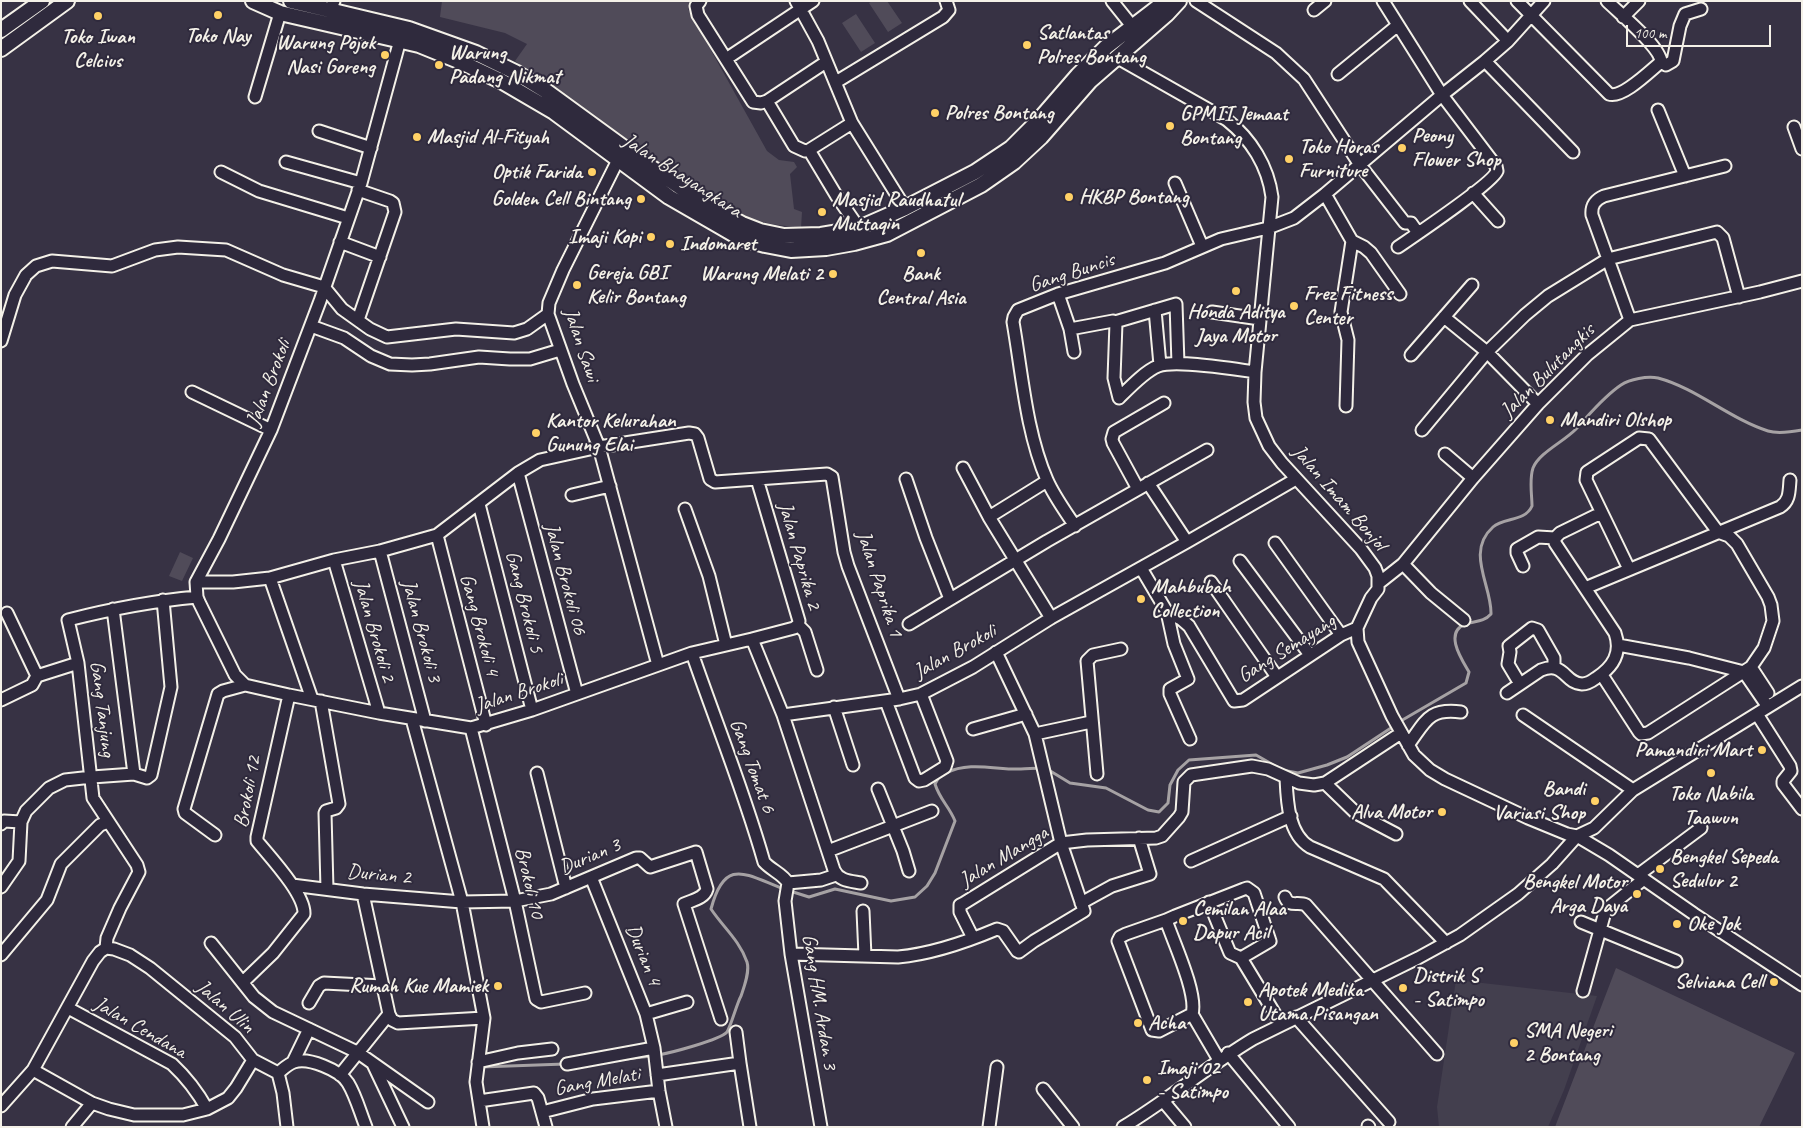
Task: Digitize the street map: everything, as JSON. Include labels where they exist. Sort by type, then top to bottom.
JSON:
[{"type":"main road","points":[[1,30],[42,1]]},
{"type":"main road","points":[[1,48],[67,1]]},
{"type":"main road","name":"Jalan Bhayangkara","points":[[253,1],[280,13],[419,45],[461,62],[501,81],[554,112],[618,160],[645,172]]},
{"type":"main road","name":"Jalan Bhayangkara","points":[[291,1],[332,6],[409,29],[439,39],[499,65],[546,90],[645,172],[740,238],[765,246],[791,250],[826,248],[887,234],[981,185],[1014,162],[1041,137],[1090,81],[1111,52]]},
{"type":"main road","points":[[1111,52],[1132,26],[1166,1]]},
{"type":"main road","points":[[1111,52],[1167,14],[1179,1]]},
{"type":"main road","name":"Jalan Bhayangkara","points":[[673,192],[704,204],[742,224],[760,231],[784,236],[821,235],[857,229],[905,208],[976,172],[1011,148],[1039,120],[1078,75],[1111,52]]},
{"type":"main road","points":[[933,193],[940,206]]},
{"type":"main road","points":[[905,208],[912,220]]},
{"type":"street","points":[[700,1],[696,6],[698,15],[753,102],[761,103],[767,101],[826,62]]},
{"type":"street","points":[[726,59],[799,5],[813,1]]},
{"type":"street","points":[[836,82],[943,17],[949,10],[946,1]]},
{"type":"street","points":[[1112,1],[1132,26]]},
{"type":"street","points":[[1196,1],[1276,53],[1304,79],[1360,164],[1404,223],[1411,223],[1418,233]]},
{"type":"street","points":[[1314,10],[1325,1]]},
{"type":"street","points":[[1382,1],[1442,95],[1496,166],[1497,171],[1495,175],[1473,193],[1398,247]]},
{"type":"street","points":[[1470,1],[1508,41]]},
{"type":"street","points":[[1517,1],[1609,94],[1613,95],[1622,93],[1644,81],[1661,62],[1660,55],[1652,45],[1607,1]]},
{"type":"street","name":"Gang Buncis","points":[[1074,526],[1047,481],[1036,450],[1014,317],[1018,310],[1058,294],[1165,263],[1202,246],[1231,236],[1268,228],[1294,218],[1485,61],[1508,41],[1544,1]]},
{"type":"street","points":[[1624,17],[1639,1]]},
{"type":"street","points":[[799,5],[818,40],[852,123],[905,208]]},
{"type":"street","points":[[1661,62],[1666,65],[1673,61],[1680,26],[1685,14],[1701,9]]},
{"type":"street","points":[[254,97],[280,13]]},
{"type":"street","points":[[1338,74],[1398,25]]},
{"type":"street","name":"Jalan Brokoli","points":[[196,582],[219,539],[271,430],[320,301],[360,186],[400,40]]},
{"type":"street","name":"Jalan Imam Bonjol","points":[[1111,52],[1204,106],[1237,129],[1251,145],[1265,170],[1272,197],[1255,372],[1254,402],[1256,418],[1269,446],[1282,463],[1361,549],[1373,565],[1378,576],[1378,589],[1357,628]]},
{"type":"street","points":[[1485,61],[1573,152]]},
{"type":"street","points":[[767,101],[794,146],[805,151],[852,123]]},
{"type":"street","points":[[1658,110],[1685,176]]},
{"type":"street","points":[[1794,127],[1802,149]]},
{"type":"street","points":[[319,131],[371,148]]},
{"type":"street","points":[[809,150],[854,221],[857,229]]},
{"type":"street","name":"Jalan Sawi","points":[[618,160],[563,270],[549,303],[548,317],[599,447],[658,665]]},
{"type":"street","points":[[286,162],[360,186],[390,201],[395,207],[394,215],[358,320]]},
{"type":"street","points":[[1630,320],[1592,215],[1595,202],[1604,196],[1725,166]]},
{"type":"street","points":[[221,172],[259,191],[348,218]]},
{"type":"street","points":[[1175,183],[1202,246]]},
{"type":"street","points":[[1473,193],[1498,221]]},
{"type":"street","points":[[1325,194],[1352,241],[1371,253],[1400,294]]},
{"type":"street","points":[[1422,430],[1487,352],[1525,314],[1542,300],[1608,259],[1717,232],[1723,238],[1739,297]]},
{"type":"street","points":[[1346,406],[1348,340],[1341,312],[1352,241]]},
{"type":"street","points":[[340,242],[380,257]]},
{"type":"street","points":[[1,340],[15,295],[26,275],[36,266],[52,261],[112,266],[162,249],[188,247],[214,248],[234,252],[283,275],[324,286],[342,309],[370,329],[387,337],[456,329],[514,333],[527,329],[548,317]]},
{"type":"street","name":"Jalan Bulutangkis","points":[[1379,583],[1403,564],[1473,478],[1538,404],[1588,355],[1630,320],[1802,282]]},
{"type":"street","points":[[1411,355],[1472,285]]},
{"type":"street","points":[[1058,294],[1070,329],[1074,352]]},
{"type":"street","points":[[1070,329],[1115,322],[1175,303],[1177,305],[1178,364]]},
{"type":"street","points":[[1155,310],[1160,365]]},
{"type":"street","points":[[1212,312],[1260,319]]},
{"type":"street","points":[[1444,317],[1487,352],[1538,404]]},
{"type":"street","points":[[312,322],[338,335],[371,356],[390,364],[421,364],[479,356],[530,359],[558,344]]},
{"type":"street","points":[[1115,322],[1117,325],[1114,378],[1118,398],[1160,365],[1178,364],[1255,372]]},
{"type":"street","points":[[192,392],[271,430]]},
{"type":"street","points":[[1164,403],[1114,432],[1112,435],[1113,443],[1143,486],[1187,542]]},
{"type":"street","name":"Jalan Paprika 1","points":[[599,447],[689,433],[695,434],[698,438],[710,478],[713,482],[827,474],[832,477],[848,566],[899,699]]},
{"type":"street","points":[[1602,675],[1639,732],[1644,734],[1748,669],[1759,656],[1767,641],[1773,621],[1771,605],[1737,544],[1729,536],[1718,532],[1649,439],[1646,438],[1639,438],[1587,472],[1586,480],[1629,569]]},
{"type":"street","points":[[245,685],[234,675],[197,597],[196,582],[233,582],[270,578],[436,535],[518,473],[540,460],[599,447]]},
{"type":"street","points":[[909,624],[1016,559],[1207,450]]},
{"type":"street","points":[[1445,454],[1473,478]]},
{"type":"street","points":[[963,468],[989,517],[1052,618]]},
{"type":"street","name":"Jalan Brokoli 06","points":[[518,473],[577,694]]},
{"type":"street","name":"Jalan Paprika 2","points":[[752,639],[794,628],[798,625],[758,479]]},
{"type":"street","points":[[906,479],[926,538],[950,599]]},
{"type":"street","name":"Jalan Brokoli","points":[[783,715],[886,701],[921,694],[973,667],[1052,618],[1296,479]]},
{"type":"street","points":[[1585,588],[1784,505],[1788,498],[1790,480]]},
{"type":"street","points":[[989,517],[1047,481]]},
{"type":"street","points":[[572,495],[610,486]]},
{"type":"street","name":"Gang Brokoli 5","points":[[479,504],[532,710]]},
{"type":"street","points":[[685,509],[709,576],[726,646]]},
{"type":"street","points":[[1523,566],[1517,549],[1538,537],[1555,538],[1560,533],[1601,513]]},
{"type":"street","name":"Gang Brokoli 4","points":[[436,535],[486,725]]},
{"type":"street","points":[[1508,694],[1541,670],[1554,668],[1563,671],[1572,680],[1580,684],[1589,683],[1602,675],[1615,660],[1618,645],[1615,633],[1556,547],[1555,538]]},
{"type":"street","points":[[1275,542],[1341,635]]},
{"type":"street","name":"Jalan Brokoli 3","points":[[380,551],[425,721]]},
{"type":"street","name":"Jalan Brokoli 2","points":[[334,560],[379,713]]},
{"type":"street","points":[[1240,561],[1310,656]]},
{"type":"street","points":[[1403,564],[1431,593],[1464,620]]},
{"type":"street","points":[[1141,568],[1167,612],[1174,644],[1188,679],[1170,689],[1170,694],[1190,739]]},
{"type":"street","points":[[270,578],[316,700],[339,804],[336,808],[325,813],[326,888]]},
{"type":"street","points":[[1211,582],[1277,677]]},
{"type":"street","points":[[134,774],[113,609],[163,600],[197,597]]},
{"type":"street","points":[[93,791],[134,774],[144,778],[151,775],[170,693],[171,680],[163,600]]},
{"type":"street","name":"Gang Tanjung","points":[[93,791],[78,663],[68,620],[113,609]]},
{"type":"street","name":"Gang Semayang","points":[[1167,612],[1181,618],[1189,626],[1232,700],[1236,702],[1243,700],[1341,635],[1357,628]]},
{"type":"street","points":[[7,614],[37,676]]},
{"type":"street","points":[[798,625],[805,632],[817,670]]},
{"type":"street","points":[[1357,628],[1358,642],[1392,716],[1414,755],[1430,770],[1528,818],[1559,831],[1577,836],[1609,855],[1802,985]]},
{"type":"street","points":[[1520,684],[1508,664],[1509,646],[1532,628],[1538,630],[1554,658],[1554,668]]},
{"type":"street","points":[[752,639],[783,715],[836,876]]},
{"type":"street","name":"Jalan Brokoli","points":[[245,685],[379,713],[471,728],[532,710],[692,653],[752,639]]},
{"type":"street","points":[[1618,645],[1748,669],[1771,705]]},
{"type":"street","points":[[1097,774],[1091,722],[1088,658],[1093,655],[1121,649]]},
{"type":"street","points":[[996,652],[1035,734],[1061,843],[1082,907]]},
{"type":"street","name":"Gang Tomat 6","points":[[692,653],[743,792],[764,862],[769,868],[786,879],[787,887]]},
{"type":"street","points":[[1,700],[32,685],[37,676],[78,663]]},
{"type":"street","points":[[215,835],[185,813],[184,809],[218,694],[245,685]]},
{"type":"street","points":[[1123,1127],[1164,1102],[1224,1057],[1281,1024],[1372,981],[1446,943],[1476,924],[1518,894],[1552,864],[1577,836],[1594,828],[1633,790],[1802,686]]},
{"type":"street","points":[[886,701],[915,778],[919,781],[945,768],[947,761],[921,694]]},
{"type":"street","name":"Brokoli 12","points":[[243,982],[273,953],[304,914],[303,907],[292,884],[257,841],[256,834],[288,695]]},
{"type":"street","points":[[834,707],[853,765]]},
{"type":"street","points":[[1408,744],[1432,714],[1442,710],[1460,712]]},
{"type":"street","points":[[973,729],[1026,714]]},
{"type":"street","points":[[1757,714],[1790,766],[1791,771],[1783,781],[1783,784],[1802,809]]},
{"type":"street","points":[[1523,715],[1633,790]]},
{"type":"street","points":[[412,719],[462,902],[484,1018],[476,1082],[483,1127]]},
{"type":"street","points":[[1035,734],[1091,722]]},
{"type":"street","name":"Brokoli 10","points":[[471,728],[515,901],[536,999],[541,1002],[585,993]]},
{"type":"street","points":[[1396,834],[1356,813],[1325,783],[1400,731]]},
{"type":"street","name":"Jalan Mangga","points":[[973,938],[960,912],[960,905],[1061,843],[1087,840],[1156,838],[1162,836],[1176,822],[1182,812],[1184,782],[1191,775],[1252,766],[1268,769],[1306,785],[1325,783]]},
{"type":"street","points":[[537,773],[566,888]]},
{"type":"street","points":[[1286,778],[1287,799],[1299,837],[1306,844],[1384,879],[1446,943]]},
{"type":"street","points":[[1,887],[19,861],[21,822],[26,811],[49,788],[65,780],[93,791],[108,822],[139,872],[120,908],[107,938],[106,948],[93,961],[33,1070],[1,1106]]},
{"type":"street","points":[[878,789],[909,871]]},
{"type":"street","points":[[828,850],[932,811]]},
{"type":"street","points":[[1191,861],[1291,816]]},
{"type":"street","points":[[2,820],[21,822]]},
{"type":"street","points":[[1,956],[47,900],[61,864],[100,825],[108,822]]},
{"type":"street","points":[[1583,991],[1607,909],[1641,877],[1701,828]]},
{"type":"street","points":[[791,954],[914,956],[997,929],[1000,929],[1017,951],[1020,952],[1112,886],[1150,874],[1139,838]]},
{"type":"street","name":"Durian 3","points":[[462,902],[515,901],[544,896],[636,858],[640,858],[650,867],[698,852],[706,892],[703,896],[684,904],[721,1019]]},
{"type":"street","points":[[787,887],[836,876],[861,883]]},
{"type":"street","name":"Durian 4","points":[[591,878],[646,1014],[666,1127]]},
{"type":"street","name":"Durian 2","points":[[292,884],[363,894],[462,902]]},
{"type":"street","name":"Gang HM. Ardan 3","points":[[787,887],[785,901],[791,954],[822,1127]]},
{"type":"street","points":[[1192,1014],[1159,1031],[1152,1030],[1118,944],[1122,936],[1247,888],[1254,893],[1271,939],[1241,958]]},
{"type":"street","points":[[363,894],[389,1014],[392,1020],[398,1023],[484,1018]]},
{"type":"street","points":[[1285,897],[1290,904],[1306,904],[1437,1054]]},
{"type":"street","points":[[1209,902],[1227,950],[1241,958],[1281,1024]]},
{"type":"street","points":[[863,911],[865,956]]},
{"type":"street","points":[[1166,920],[1194,1001],[1192,1014],[1224,1057],[1289,1127]]},
{"type":"street","points":[[1581,922],[1676,961]]},
{"type":"street","points":[[212,944],[262,1004],[273,1012],[357,1052],[428,1102]]},
{"type":"street","name":"Jalan Ulin","points":[[33,1070],[92,1103],[134,1115],[183,1114],[207,1109],[228,1098],[253,1060],[235,1037],[150,968],[130,955],[106,948]]},
{"type":"street","points":[[309,1003],[319,986],[324,983],[383,986]]},
{"type":"street","points":[[646,1014],[687,1002]]},
{"type":"street","name":"Jalan Cendana","points":[[68,1008],[172,1064],[196,1089],[207,1109]]},
{"type":"street","points":[[340,1075],[389,1014]]},
{"type":"street","points":[[1296,1017],[1388,1122]]},
{"type":"street","points":[[278,1073],[293,1062],[309,1029]]},
{"type":"street","points":[[736,1032],[750,1127]]},
{"type":"street","points":[[478,1062],[518,1053],[552,1049]]},
{"type":"street","points":[[567,1064],[654,1052]]},
{"type":"street","points":[[253,1060],[278,1073],[284,1093],[287,1127]]},
{"type":"street","points":[[293,1062],[309,1062],[321,1065],[340,1075],[347,1082],[366,1127]]},
{"type":"street","points":[[373,1062],[403,1127]]},
{"type":"street","points":[[657,1075],[740,1063]]},
{"type":"street","points":[[989,1127],[996,1067]]},
{"type":"street","points":[[1043,1089],[1073,1127]]},
{"type":"street","name":"Gang Melati","points":[[542,1112],[602,1098],[659,1091]]},
{"type":"street","points":[[478,1099],[531,1093],[536,1095],[546,1127]]},
{"type":"street","points":[[1164,1102],[1185,1127]]},
{"type":"street","points":[[72,1127],[92,1103]]},
{"type":"shaded area","points":[[442,1],[693,1],[689,4],[688,9],[767,151],[779,160],[794,162],[797,167],[790,174],[794,209],[802,212],[801,228],[771,224],[739,216],[692,189],[515,61],[527,44],[505,33],[440,17]]},
{"type":"shaded area","points":[[872,1],[887,1],[902,23],[888,32],[869,3]]},
{"type":"shaded area","points":[[856,14],[875,43],[861,52],[842,23]]},
{"type":"shaded area","points":[[180,552],[193,558],[182,581],[169,576]]},
{"type":"shaded area","points":[[1616,968],[1795,1053],[1759,1127],[1555,1127]]},
{"type":"shaded area","name":"SMA Negeri 2 Bontang","points":[[1456,980],[1597,996],[1564,1090],[1548,1127],[1439,1127],[1437,1107]]},
{"type":"waterway","points":[[1399,722],[1466,683],[1469,672],[1462,661],[1455,640],[1459,628],[1482,620],[1491,614],[1480,558],[1481,547],[1485,537],[1498,524],[1524,515],[1529,511],[1532,506],[1531,482],[1533,468],[1540,457],[1575,430],[1614,390],[1629,381],[1639,378],[1658,378],[1686,389],[1754,426],[1780,433],[1802,430]]},
{"type":"waterway","points":[[1282,770],[1298,773],[1327,765],[1347,757],[1394,726]]},
{"type":"waterway","points":[[1047,769],[1070,783],[1106,788],[1148,810],[1159,812],[1168,803],[1170,785],[1178,770],[1189,760],[1256,755],[1277,767]]},
{"type":"waterway","points":[[946,773],[964,767],[1041,768]]},
{"type":"waterway","points":[[790,891],[809,897],[835,889],[891,901],[915,897],[927,886],[935,873],[955,821],[935,784],[940,775]]},
{"type":"waterway","points":[[658,1055],[715,1039],[727,1032],[730,1025],[745,984],[748,966],[740,947],[711,909],[723,882],[730,876],[738,874],[748,875],[784,889]]},
{"type":"waterway","points":[[616,1060],[652,1056]]},
{"type":"waterway","points":[[481,1067],[565,1064]]},
{"type":"place","name":"Toko Nay","points":[[218,15]]},
{"type":"place","name":"Toko Iwan Celcius","points":[[98,16]]},
{"type":"place","name":"Satlantas Polres Bontang","points":[[1027,45]]},
{"type":"place","name":"Warung Pojok Nasi Goreng","points":[[385,55]]},
{"type":"place","name":"Warung Padang Nikmat","points":[[439,65]]},
{"type":"place","name":"Polres Bontang","points":[[935,113]]},
{"type":"place","name":"GPMII Jemaat Bontang","points":[[1170,126]]},
{"type":"place","name":"Masjid Al-Fityah","points":[[417,137]]},
{"type":"place","name":"Peony Flower Shop","points":[[1402,148]]},
{"type":"place","name":"Toko Horas Furniture","points":[[1289,159]]},
{"type":"place","name":"Optik Farida","points":[[592,172]]},
{"type":"place","name":"HKBP Bontang","points":[[1069,197]]},
{"type":"place","name":"Golden Cell Bintang","points":[[641,199]]},
{"type":"place","name":"Masjid Raudhatul Muttaqin","points":[[822,212]]},
{"type":"place","name":"Imaji Kopi","points":[[651,237]]},
{"type":"place","name":"Indomaret","points":[[670,244]]},
{"type":"place","name":"Bank Central Asia","points":[[921,253]]},
{"type":"place","name":"Warung Melati 2","points":[[833,274]]},
{"type":"place","name":"Gereja GBI Kelir Bontang","points":[[577,285]]},
{"type":"place","name":"Honda Aditya Jaya Motor","points":[[1236,291]]},
{"type":"place","name":"Frez Fitness Center","points":[[1294,306]]},
{"type":"place","name":"Mandiri Olshop","points":[[1550,420]]},
{"type":"place","name":"Kantor Kelurahan Gunung Elai","points":[[536,433]]},
{"type":"place","name":"Mahbubah Collection","points":[[1141,599]]},
{"type":"place","name":"Pamandiri Mart","points":[[1762,750]]},
{"type":"place","name":"Toko Nabila Taawun","points":[[1711,773]]},
{"type":"place","name":"Bandi Variasi Shop","points":[[1595,801]]},
{"type":"place","name":"Alva Motor","points":[[1442,812]]},
{"type":"place","name":"Bengkel Sepeda Sedulur 2","points":[[1660,869]]},
{"type":"place","name":"Bengkel Motor Arga Daya","points":[[1637,894]]},
{"type":"place","name":"Cemilan Alaa Dapur Acil","points":[[1183,921]]},
{"type":"place","name":"Oke Jok","points":[[1677,924]]},
{"type":"place","name":"Selviana Cell","points":[[1774,982]]},
{"type":"place","name":"Rumah Kue Mamiek","points":[[498,986]]},
{"type":"place","name":"Distrik S - Satimpo","points":[[1403,988]]},
{"type":"place","name":"Apotek Medika Utama Pisangan","points":[[1248,1002]]},
{"type":"place","name":"Acha","points":[[1138,1023]]},
{"type":"place","name":"SMA Negeri 2 Bontang","points":[[1514,1043]]},
{"type":"place","name":"Imaji 02 - Satimpo","points":[[1147,1080]]}]
